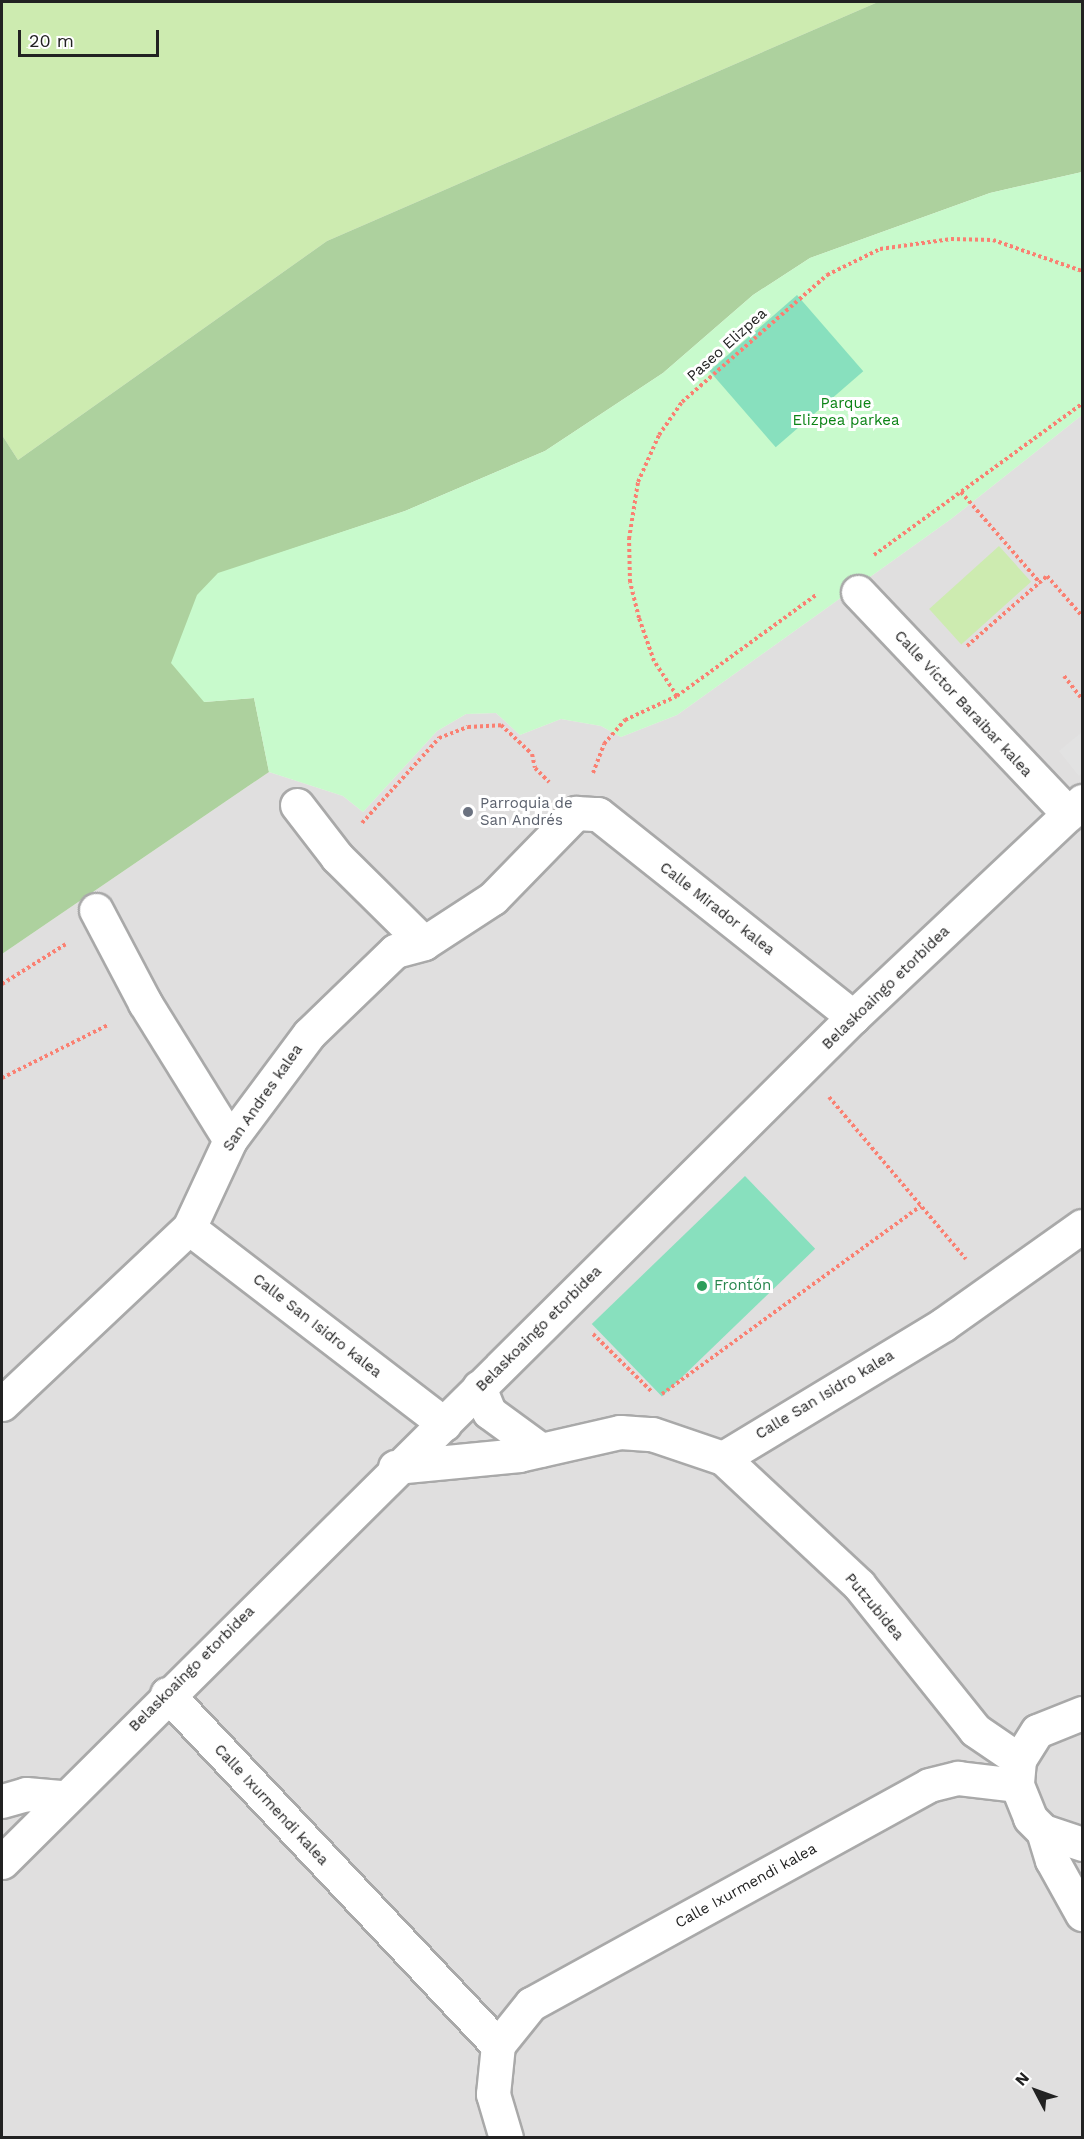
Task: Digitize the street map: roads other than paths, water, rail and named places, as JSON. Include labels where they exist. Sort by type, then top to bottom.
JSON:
[{"type":"street","name":"Calle Víctor Baraibar kalea","points":[[858,592],[1076,808]]},
{"type":"street","points":[[297,805],[337,857],[424,943]]},
{"type":"street","name":"Belaskoaingo etorbidea","points":[[2,1862],[63,1797],[395,1467],[444,1424],[853,1017],[1076,808]]},
{"type":"street","name":"Calle Mirador kalea","points":[[576,813],[598,814],[853,1017]]},
{"type":"street","name":"San Andres kalea","points":[[2,1404],[189,1228],[230,1140],[309,1034],[395,951],[424,943],[493,898],[576,813]]},
{"type":"street","points":[[99,916],[230,1140]]},
{"type":"street","name":"Calle San Isidro kalea","points":[[723,1458],[944,1324],[1083,1226]]},
{"type":"street","name":"Calle San Isidro kalea","points":[[189,1228],[444,1424]]},
{"type":"street","points":[[479,1387],[489,1412],[541,1450]]},
{"type":"street","points":[[395,1467],[541,1450],[620,1432],[652,1434],[723,1458]]},
{"type":"street","name":"Putzubidea","points":[[723,1458],[859,1585],[975,1730],[1018,1772]]},
{"type":"street","name":"Calle Ixurmendi kalea","points":[[167,1694],[498,2045],[531,2004],[920,1790],[958,1778],[1018,1772]]},
{"type":"street","points":[[1083,1694],[1037,1731],[1018,1772],[1030,1818],[1043,1831],[1083,1844]]},
{"type":"street","points":[[1050,1721],[1083,1713]]},
{"type":"street","points":[[2,1801],[26,1794],[63,1797]]},
{"type":"street","points":[[1043,1831],[1052,1860],[1083,1914]]},
{"type":"street","points":[[498,2045],[493,2094],[506,2138]]},
{"type":"place","name":"Parroquia de San Andrés","points":[[468,812]]},
{"type":"place","name":"Frontón","points":[[702,1286]]},
{"type":"park label","name":"Parque Elizpea parkea","points":[[846,412]]}]
